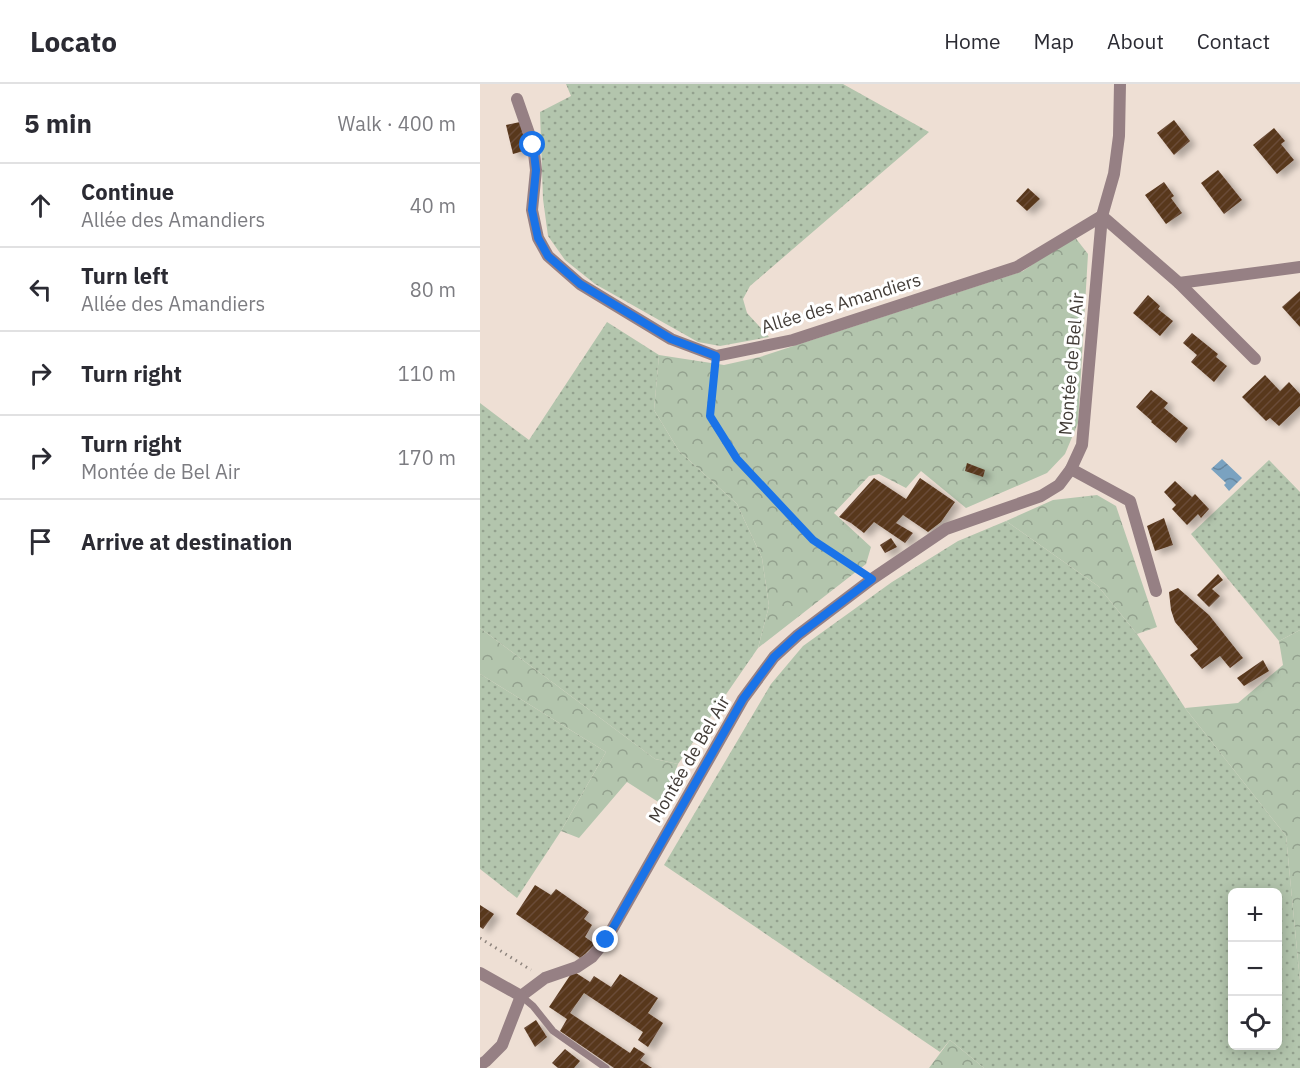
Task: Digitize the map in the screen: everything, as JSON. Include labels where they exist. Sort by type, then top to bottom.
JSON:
[{"type":"street","name":"Montée de Bel Air","points":[[521,996],[545,978],[577,967],[592,957],[606,940],[743,699],[774,657],[798,635],[872,579],[946,529],[1041,496],[1059,485],[1071,469],[1082,445],[1102,216],[1118,146],[1120,84]]},
{"type":"street","points":[[517,99],[533,145],[536,170],[532,210],[538,238],[548,256],[580,284],[671,339],[716,356]]},
{"type":"street","points":[[1102,216],[1179,283],[1255,360]]},
{"type":"street","name":"Allée des Amandiers","points":[[716,356],[793,340],[1017,267],[1102,216]]},
{"type":"street","points":[[1179,283],[1300,267]]},
{"type":"street","points":[[1071,469],[1130,501],[1156,591]]},
{"type":"street","points":[[480,974],[521,996],[502,1045],[480,1065]]},
{"type":"lane","points":[[521,996],[533,1006],[553,1031],[606,1068]]},
{"type":"path","points":[[716,356],[710,416],[737,459],[813,540],[872,579]]},
{"type":"path","points":[[480,938],[545,978]]},
{"type":"green space","points":[[566,84],[843,84],[929,132],[750,286],[743,299],[747,313],[769,337],[720,346],[698,342],[595,284],[565,260],[548,236],[543,199],[540,112],[571,96]]},
{"type":"green space","points":[[1074,236],[1088,254],[1078,423],[1065,454],[1047,473],[966,508],[921,471],[906,488],[879,474],[869,476],[834,513],[871,547],[866,564],[758,648],[769,606],[762,558],[737,504],[679,451],[654,410],[659,355],[724,365],[760,357],[1023,271]]},
{"type":"green space","points":[[607,322],[659,355],[654,410],[679,451],[737,504],[762,558],[769,606],[758,648],[678,764],[655,759],[480,628],[480,403],[529,440]]},
{"type":"green space","points":[[1269,460],[1300,492],[1300,630],[1279,641],[1191,534]]},
{"type":"green space","points":[[1097,495],[1116,506],[1157,627],[1137,634],[1098,586],[1006,521],[1053,500]]},
{"type":"green space","points":[[1006,521],[1098,586],[1137,634],[1185,708],[1286,836],[1300,981],[1300,1068],[984,1068],[950,1040],[940,1052],[664,865],[771,684],[803,646],[892,582],[958,541]]},
{"type":"green space","points":[[480,628],[655,759],[678,764],[663,805],[627,782],[579,838],[561,831],[606,752],[480,674]]},
{"type":"green space","points":[[1300,630],[1300,981],[1286,836],[1185,708],[1238,703],[1283,665],[1279,641]]},
{"type":"green space","points":[[480,674],[606,752],[561,831],[517,898],[480,869]]},
{"type":"green space","points":[[950,1040],[984,1068],[929,1068]]},
{"type":"water","points":[[1222,459],[1242,478],[1229,491],[1224,485],[1226,483],[1211,469]]},
{"type":"building","points":[[1174,120],[1190,141],[1174,155],[1157,133]]},
{"type":"building","points":[[520,122],[527,150],[513,154],[506,125]]},
{"type":"building","points":[[1274,128],[1285,141],[1281,144],[1294,160],[1277,174],[1253,145]]},
{"type":"building","points":[[1218,170],[1242,200],[1224,214],[1201,183]]},
{"type":"building","points":[[1164,182],[1174,196],[1171,198],[1182,213],[1166,224],[1145,195]]},
{"type":"building","points":[[1028,188],[1040,199],[1027,211],[1016,201]]},
{"type":"building","points":[[1300,291],[1300,327],[1282,307]]},
{"type":"building","points":[[1148,295],[1160,306],[1158,309],[1173,321],[1160,336],[1133,313]]},
{"type":"building","points":[[1192,333],[1218,354],[1216,357],[1227,366],[1214,382],[1191,362],[1197,355],[1183,343]]},
{"type":"building","points":[[1265,375],[1280,391],[1289,382],[1300,394],[1300,406],[1279,426],[1270,418],[1266,421],[1242,397]]},
{"type":"building","points":[[1151,390],[1168,403],[1164,408],[1188,428],[1176,443],[1136,407]]},
{"type":"building","points":[[967,463],[985,470],[983,477],[965,471]]},
{"type":"building","points":[[874,478],[906,499],[920,478],[955,502],[941,522],[928,532],[903,515],[896,523],[913,533],[905,543],[874,522],[864,533],[839,517]]},
{"type":"building","points":[[1175,481],[1192,497],[1195,494],[1209,509],[1201,518],[1198,514],[1187,525],[1172,509],[1176,505],[1164,492]]},
{"type":"building","points":[[1164,518],[1173,545],[1155,551],[1147,526]]},
{"type":"building","points":[[891,538],[897,547],[885,553],[880,545]]},
{"type":"building","points":[[1218,574],[1223,580],[1212,589],[1220,596],[1209,607],[1197,595]]},
{"type":"building","points":[[1178,588],[1209,615],[1243,658],[1230,668],[1220,656],[1202,669],[1190,655],[1198,649],[1175,622],[1171,610],[1169,592]]},
{"type":"building","points":[[1263,660],[1269,671],[1244,686],[1237,678]]},
{"type":"building","points":[[535,885],[551,895],[556,889],[589,912],[584,919],[592,925],[585,937],[595,944],[580,958],[516,914]]},
{"type":"building","points":[[480,905],[494,914],[483,929],[480,927]]},
{"type":"building","points":[[573,971],[590,982],[594,976],[611,987],[620,974],[658,998],[648,1013],[663,1023],[648,1047],[638,1040],[643,1032],[584,993],[570,1013],[630,1053],[634,1047],[645,1054],[640,1060],[652,1068],[614,1068],[560,1031],[567,1019],[549,1007]]},
{"type":"building","points":[[536,1020],[547,1037],[535,1047],[524,1028]]},
{"type":"building","points":[[565,1049],[580,1061],[574,1068],[558,1068],[552,1063]]},
{"type":"route","points":[[533,145],[536,170],[532,210],[538,238],[548,256],[580,284],[671,339],[716,356],[710,416],[737,459],[813,540],[872,579],[798,635],[774,657],[743,699],[606,940]]}]
